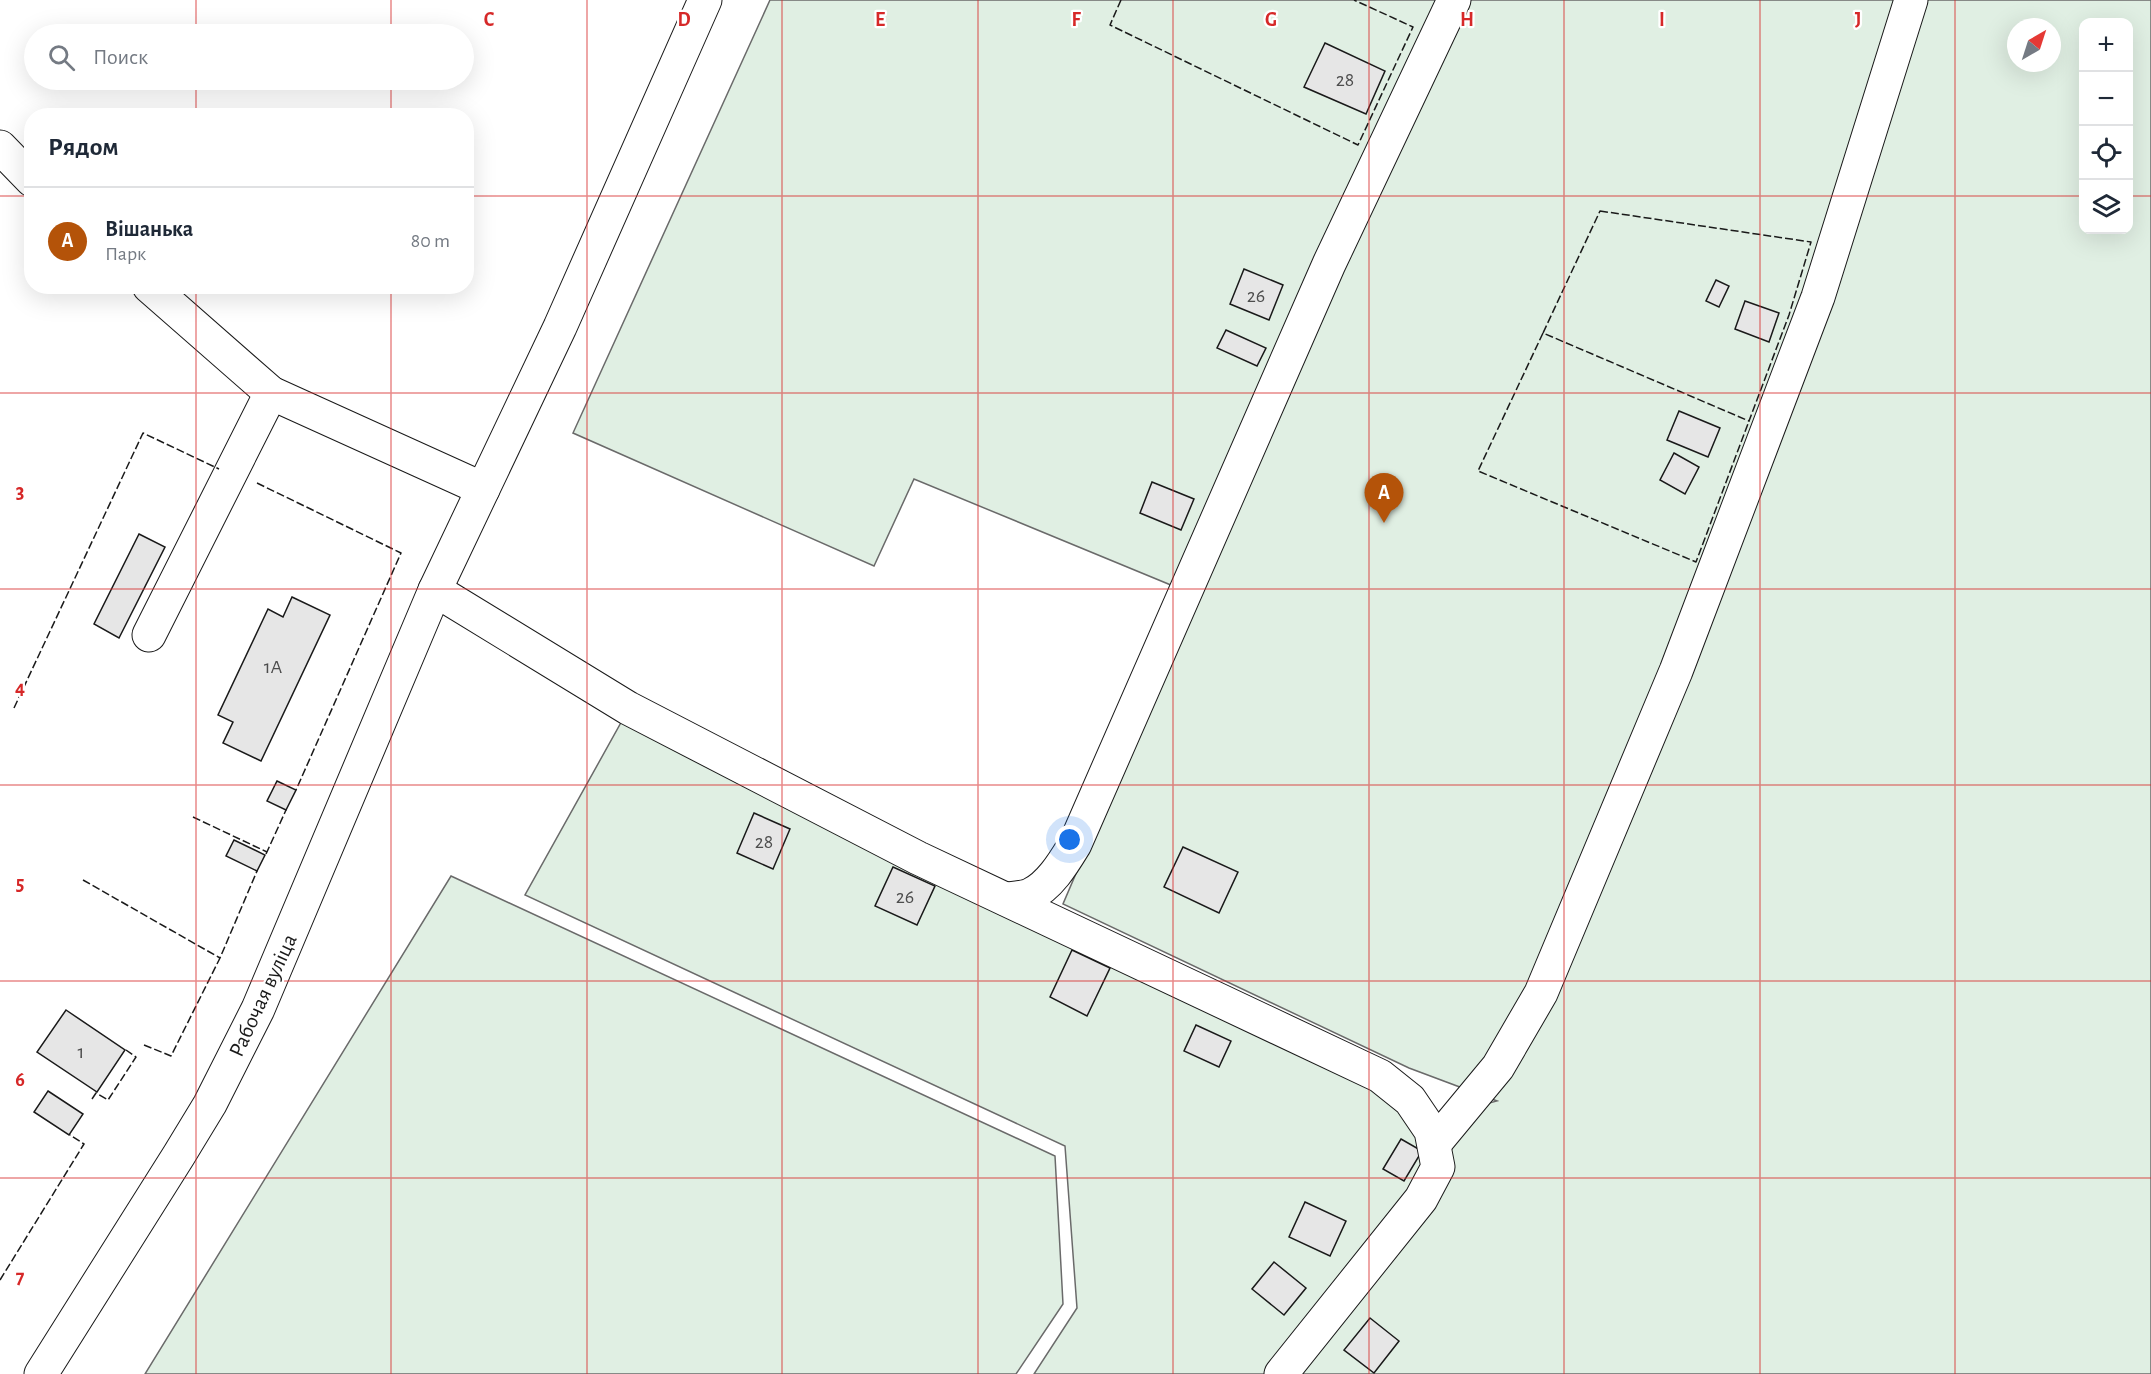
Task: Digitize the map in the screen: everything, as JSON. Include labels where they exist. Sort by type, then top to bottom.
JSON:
[{"type":"street","name":"Рабочая вуліца","points":[[41,1374],[179,1155],[234,1057],[279,963],[435,590],[560,327],[705,0]]},
{"type":"street","points":[[1006,899],[1030,895],[1047,882],[1061,867],[1075,844],[1324,275],[1454,0]]},
{"type":"street","points":[[1435,1143],[1498,1067],[1541,993],[1672,681],[1818,297],[1911,0]]},
{"type":"street","points":[[0,147],[24,172]]},
{"type":"street","points":[[158,294],[271,393],[483,489]]},
{"type":"street","points":[[149,635],[271,393]]},
{"type":"street","points":[[435,590],[628,708],[918,858],[1380,1076],[1410,1100],[1422,1114],[1435,1143],[1438,1167],[1421,1199],[1281,1374]]},
{"type":"green space","points":[[770,0],[2151,0],[2151,1374],[1034,1374],[1077,1308],[1065,1146],[525,895],[623,719],[1375,1083],[1419,1122],[1497,1101],[1409,1068],[1063,904],[1195,595],[914,479],[874,566],[573,433]]},
{"type":"green space","points":[[451,876],[1055,1156],[1063,1304],[1016,1374],[145,1374]]},
{"type":"building","points":[[1325,43],[1385,71],[1366,114],[1304,87]]},
{"type":"building","points":[[1244,269],[1283,285],[1269,320],[1230,304]]},
{"type":"building","points":[[1716,280],[1729,286],[1719,307],[1706,301]]},
{"type":"building","points":[[1745,301],[1779,313],[1769,342],[1735,329]]},
{"type":"building","points":[[1226,330],[1266,348],[1257,366],[1217,348]]},
{"type":"building","points":[[1679,411],[1720,428],[1708,457],[1667,440]]},
{"type":"building","points":[[1674,453],[1699,467],[1685,494],[1660,480]]},
{"type":"building","points":[[1152,482],[1194,499],[1181,530],[1140,513]]},
{"type":"building","points":[[139,534],[165,547],[119,638],[94,624]]},
{"type":"building","points":[[292,597],[330,615],[261,761],[223,743],[233,722],[218,715],[268,609],[283,617]]},
{"type":"building","points":[[277,781],[296,790],[286,810],[267,801]]},
{"type":"building","points":[[754,813],[790,829],[773,869],[737,853]]},
{"type":"building","points":[[234,840],[265,855],[257,871],[226,856]]},
{"type":"building","points":[[1183,847],[1238,872],[1219,913],[1164,887]]},
{"type":"building","points":[[893,867],[935,886],[917,925],[875,906]]},
{"type":"building","points":[[1072,950],[1110,968],[1087,1016],[1050,997]]},
{"type":"building","points":[[66,1010],[125,1050],[97,1092],[37,1052]]},
{"type":"building","points":[[1196,1025],[1231,1041],[1219,1067],[1184,1051]]},
{"type":"building","points":[[48,1091],[83,1114],[69,1135],[34,1112]]},
{"type":"building","points":[[1401,1139],[1422,1151],[1404,1181],[1383,1169]]},
{"type":"building","points":[[1305,1202],[1346,1221],[1330,1256],[1289,1237]]},
{"type":"building","points":[[1274,1262],[1306,1288],[1284,1315],[1252,1289]]},
{"type":"building","points":[[1370,1318],[1399,1341],[1374,1373],[1344,1350]]},
{"type":"fence","points":[[1121,0],[1110,25],[1358,145],[1413,27],[1354,0]]},
{"type":"fence","points":[[1600,211],[1811,242],[1789,315],[1749,421],[1543,333],[1600,211]]},
{"type":"fence","points":[[1543,333],[1478,471],[1696,562],[1749,421]]},
{"type":"fence","points":[[14,708],[143,433],[219,469]]},
{"type":"fence","points":[[257,483],[401,553],[296,790]]},
{"type":"fence","points":[[266,854],[286,810]]},
{"type":"fence","points":[[193,817],[267,852]]},
{"type":"fence","points":[[144,1045],[171,1056],[220,958],[257,871]]},
{"type":"fence","points":[[83,880],[220,958]]},
{"type":"fence","points":[[92,1099],[96,1093],[108,1100],[136,1057],[126,1050]]},
{"type":"fence","points":[[0,1280],[84,1144],[70,1135]]},
{"type":"place","name":"Вішанька","points":[[1384,523]]}]
